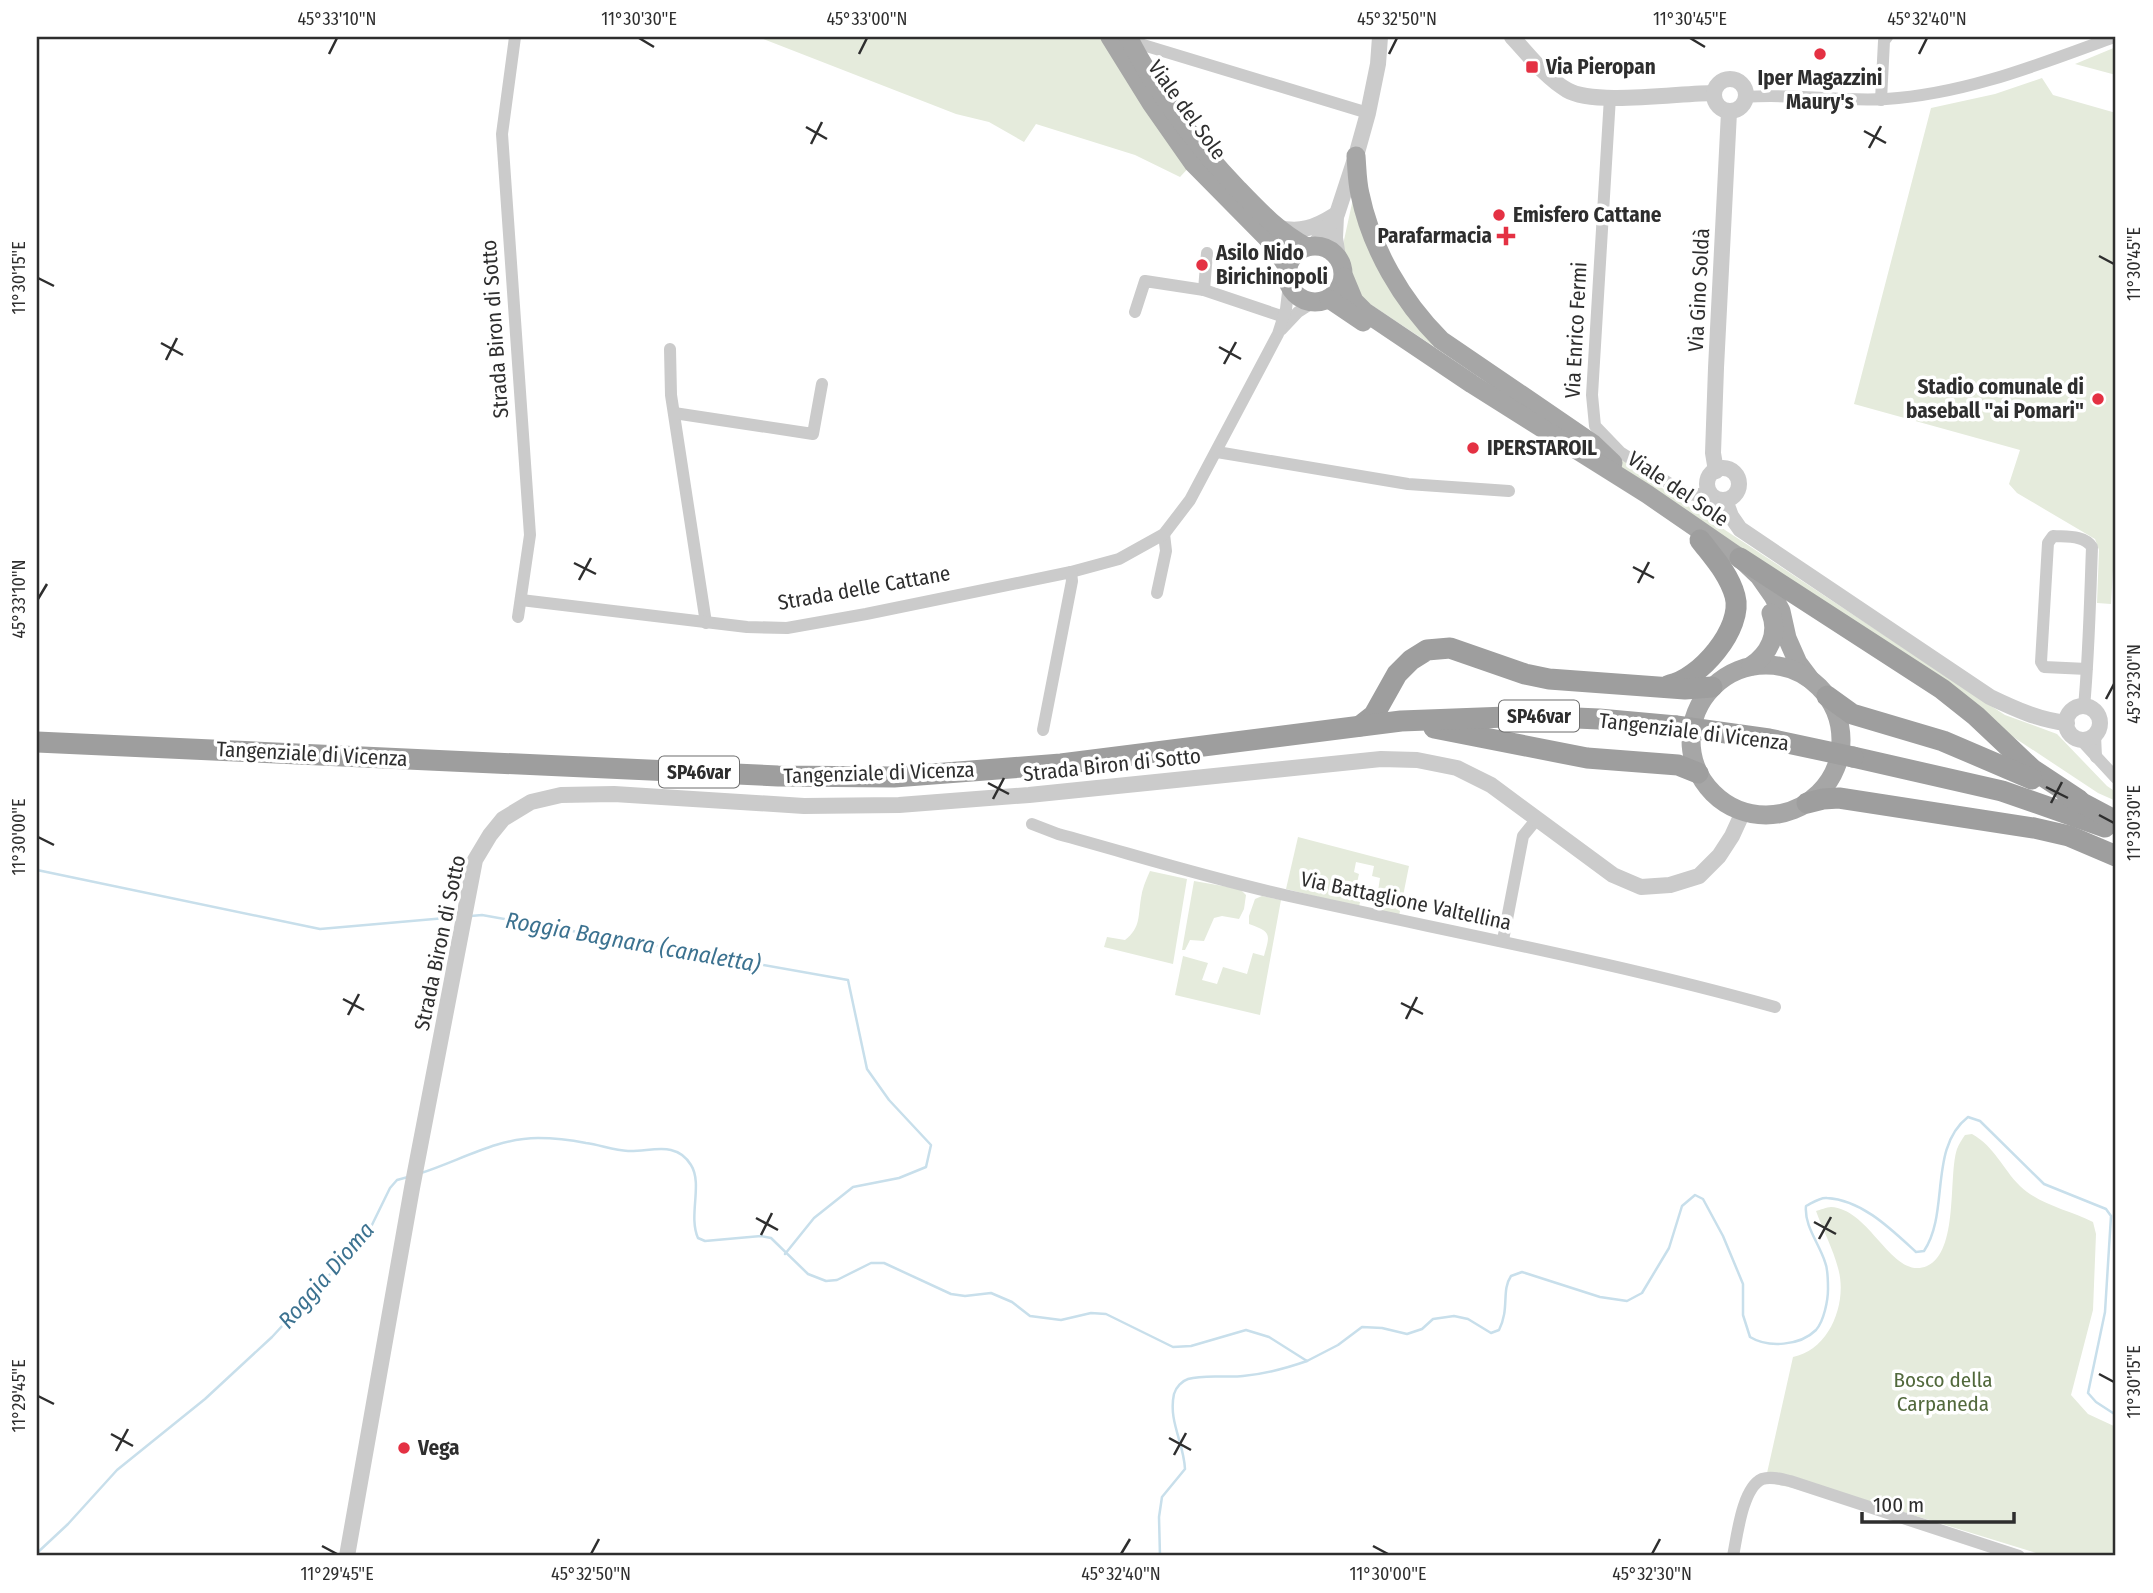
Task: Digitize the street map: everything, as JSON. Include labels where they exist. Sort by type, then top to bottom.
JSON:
[{"type":"highway","points":[[1658,687],[1680,684],[1692,677],[1713,656],[1729,632],[1736,615],[1735,597],[1724,571],[1700,540]]},
{"type":"highway","points":[[1740,558],[1942,689],[1976,716],[2032,769],[2116,821]]},
{"type":"highway","points":[[1360,726],[1374,715],[1397,674],[1411,660],[1427,650],[1450,648],[1525,674],[1549,679],[1685,689],[1712,687]]},
{"type":"highway","points":[[1827,696],[1852,714],[1943,741],[2079,800]]},
{"type":"highway","name":"Tangenziale di Vicenza","points":[[37,742],[778,776],[894,777],[1061,764],[1401,721],[1530,716],[1676,726],[1769,739],[2002,791],[2116,832]]},
{"type":"highway","points":[[1401,721],[1587,758],[1667,764],[1698,773]]},
{"type":"highway","name":"Tangenziale di Vicenza","points":[[1924,772],[2003,799],[2116,846]]},
{"type":"highway","points":[[1807,803],[1839,798],[2034,828],[2068,836],[2116,856]]},
{"type":"main road","name":"Viale del Sole","points":[[1110,37],[1193,163],[1272,243],[1300,299],[1321,301],[1700,540],[1744,573],[1760,590],[1774,619],[1773,640],[1766,653],[1751,666]]},
{"type":"main road","name":"Viale del Sole","points":[[1129,39],[1165,100],[1202,152],[1274,226]]},
{"type":"main road","points":[[1356,156],[1359,193],[1373,237],[1405,297],[1425,324],[1463,356],[1592,443],[1647,494]]},
{"type":"main road","points":[[1274,226],[1311,246],[1332,251],[1338,257]]},
{"type":"main road","points":[[1288,276],[1293,257],[1311,246]]},
{"type":"main road","name":"Viale del Sole","points":[[1338,257],[1353,300],[1365,312],[1472,384],[1647,494],[1740,558],[1759,576],[1781,611],[1787,638],[1798,663],[1827,696],[1836,714],[1841,734],[1840,754],[1833,773],[1822,790],[1807,803],[1792,810],[1760,815],[1743,812],[1725,803],[1710,790],[1698,773],[1692,751],[1692,728],[1699,706],[1712,687],[1737,670],[1751,666],[1772,665],[1792,669],[1810,679]]},
{"type":"main road","points":[[1321,301],[1340,287],[1344,277]]},
{"type":"street","name":"Strada Biron di Sotto","points":[[515,37],[502,134],[530,535],[518,617]]},
{"type":"street","points":[[1338,257],[1335,238],[1336,214],[1368,113],[1378,64],[1380,37]]},
{"type":"street","points":[[1378,64],[1389,37]]},
{"type":"street","points":[[1512,37],[1552,79],[1569,92],[1610,97],[1714,93]]},
{"type":"street","points":[[1881,100],[1884,41],[1887,37]]},
{"type":"street","points":[[1746,97],[1881,100],[1962,88],[2114,37]]},
{"type":"street","points":[[1129,39],[1368,113]]},
{"type":"street","points":[[1734,79],[1744,86],[1746,97],[1742,106],[1729,112],[1717,106],[1714,93],[1723,80],[1734,79]]},
{"type":"street","name":"Via Enrico Fermi","points":[[1610,97],[1592,395],[1595,426],[1620,452],[1686,495],[1709,491],[1716,498],[1725,500]]},
{"type":"street","name":"Via Gino Soldà","points":[[1716,471],[1713,453],[1715,393],[1729,112]]},
{"type":"street","points":[[1274,226],[1288,230],[1304,230],[1322,224],[1336,214]]},
{"type":"street","points":[[1311,246],[1336,214]]},
{"type":"street","points":[[1204,290],[1207,253]]},
{"type":"street","name":"Strada delle Cattane","points":[[522,600],[706,623],[768,629],[788,628],[1071,572],[1119,559],[1164,534],[1190,500],[1278,334],[1284,317],[1288,276]]},
{"type":"street","points":[[1135,312],[1145,281],[1204,290],[1284,317]]},
{"type":"street","name":"Strada delle Cattane","points":[[1278,334],[1298,312],[1321,301]]},
{"type":"street","points":[[670,349],[674,413],[706,623]]},
{"type":"street","points":[[674,413],[813,433],[822,384]]},
{"type":"street","points":[[1217,452],[1408,484],[1509,491]]},
{"type":"street","points":[[1709,491],[1709,477],[1716,471],[1729,470],[1739,481],[1738,491],[1725,500],[1740,529],[1990,697],[2050,722],[2067,723]]},
{"type":"street","points":[[1157,593],[1166,551],[1164,534]]},
{"type":"street","points":[[2084,707],[2087,669],[2092,547],[2082,538],[2053,536],[2048,543],[2041,662],[2044,667],[2087,669]]},
{"type":"street","points":[[1043,730],[1072,581],[1071,572]]},
{"type":"street","points":[[2098,730],[2072,735],[2067,723],[2070,713],[2084,707],[2093,710],[2098,730],[2096,757],[2116,778]]},
{"type":"street","name":"Strada Biron di Sotto","points":[[347,1556],[412,1188],[475,860],[503,819],[531,802],[561,795],[614,794],[804,806],[899,805],[1029,795],[1381,759],[1417,760],[1457,768],[1491,785],[1613,875],[1641,887],[1670,884],[1699,876],[1719,856],[1743,812]]},
{"type":"street","points":[[1503,940],[1523,836],[1536,820]]},
{"type":"street","name":"Via Battaglione Valtellina","points":[[1032,824],[1058,834],[1286,895],[1503,940],[1710,989],[1774,1007]]},
{"type":"street","points":[[1733,1556],[1743,1510],[1752,1488],[1763,1479],[1777,1478],[2019,1556]]},
{"type":"green space","points":[[758,37],[1110,37],[1193,163],[1180,177],[1135,155],[1036,124],[1024,142],[989,122],[956,114]]},
{"type":"green space","points":[[2116,47],[2116,75],[2075,64]]},
{"type":"green space","points":[[2042,78],[2053,95],[2116,113],[2116,519],[2111,604],[2097,603],[2099,550],[2095,539],[2017,493],[2009,484],[2020,450],[1854,404],[1931,108],[1995,94]]},
{"type":"green space","points":[[1354,194],[1372,247],[1480,377],[1352,292],[1341,254]]},
{"type":"green space","points":[[1600,449],[1612,452],[1669,493],[2005,715],[2057,734],[2116,792],[2116,801],[2098,793],[1678,515]]},
{"type":"green space","points":[[1298,837],[1409,866],[1399,916],[1375,911],[1380,878],[1372,876],[1374,866],[1356,862],[1354,872],[1359,874],[1353,900],[1360,902],[1359,907],[1286,889]]},
{"type":"green space","points":[[1150,871],[1187,879],[1173,964],[1104,947],[1107,937],[1125,940],[1134,931],[1142,891]]},
{"type":"green space","points":[[1194,881],[1240,889],[1246,895],[1244,909],[1239,919],[1222,916],[1214,918],[1204,941],[1190,940],[1185,950],[1182,950]]},
{"type":"green space","points":[[1262,896],[1281,900],[1260,1015],[1175,995],[1183,956],[1208,963],[1202,980],[1217,984],[1223,967],[1247,974],[1253,953],[1264,956],[1267,935],[1262,929],[1249,924],[1255,899]]},
{"type":"green space","name":"Bosco della Carpaneda","points":[[1972,1134],[1987,1145],[2028,1193],[2093,1222],[2096,1234],[2093,1310],[2071,1395],[2088,1414],[2116,1427],[2116,1556],[2046,1556],[1900,1511],[1765,1482],[1793,1357],[1806,1353],[1817,1345],[1833,1323],[1838,1309],[1838,1268],[1816,1211],[1831,1207],[1845,1211],[1858,1219],[1903,1263],[1914,1268],[1927,1266],[1937,1258],[1944,1246],[1951,1212],[1957,1149],[1965,1135]]},
{"type":"waterway","name":"Roggia Bagnara (canaletta)","points":[[37,870],[320,929],[457,917]]},
{"type":"waterway","name":"Roggia Bagnara (canaletta)","points":[[471,916],[482,915],[848,980],[867,1069],[889,1100],[931,1145],[926,1167],[899,1178],[853,1187],[814,1218],[785,1254]]},
{"type":"waterway","name":"Roggia Dioma","points":[[421,1173],[493,1146],[523,1139],[562,1139],[628,1151],[671,1150],[685,1157],[694,1173],[695,1229],[698,1238],[705,1241],[761,1236],[771,1238],[808,1274],[826,1281],[837,1280],[871,1263],[884,1263],[951,1294],[965,1296],[991,1293],[1012,1302],[1030,1316],[1061,1320],[1091,1313],[1106,1314],[1173,1347],[1191,1346],[1246,1330],[1269,1337],[1307,1361],[1338,1345],[1362,1327],[1407,1334],[1422,1329],[1433,1319],[1454,1316],[1468,1319],[1491,1333],[1499,1330],[1508,1282],[1511,1276],[1522,1272],[1600,1297],[1627,1301],[1642,1293],[1669,1248],[1682,1206],[1695,1195],[1703,1199],[1723,1236],[1743,1284],[1743,1315],[1750,1337],[1766,1343],[1784,1344],[1801,1339],[1816,1330],[1827,1299],[1826,1265],[1810,1227],[1806,1206],[1824,1198],[1852,1204],[1875,1217],[1916,1252],[1924,1251],[1936,1218],[1943,1163],[1948,1146],[1956,1130],[1968,1117],[1980,1121],[2044,1184],[2106,1209],[2111,1216],[2105,1312],[2088,1393],[2096,1402],[2116,1415]]},
{"type":"waterway","name":"Roggia Dioma","points":[[37,1553],[68,1524],[117,1470],[205,1399],[272,1337],[368,1233],[390,1188],[397,1180],[408,1177]]},
{"type":"waterway","points":[[1160,1556],[1159,1517],[1162,1497],[1185,1469],[1173,1413],[1174,1394],[1181,1383],[1208,1376],[1251,1375],[1307,1361]]},
{"type":"place","name":"Iper Magazzini Maury's","points":[[1820,54]]},
{"type":"place","name":"Via Pieropan","points":[[1532,67]]},
{"type":"place","name":"Emisfero Cattane","points":[[1499,215]]},
{"type":"place","name":"Parafarmacia","points":[[1506,236]]},
{"type":"place","name":"Asilo Nido Birichinopoli","points":[[1202,265]]},
{"type":"place","name":"Stadio comunale di baseball \"ai Pomari\"","points":[[2098,399]]},
{"type":"place","name":"IPERSTAROIL","points":[[1473,448]]},
{"type":"place","name":"Vega","points":[[404,1448]]}]
